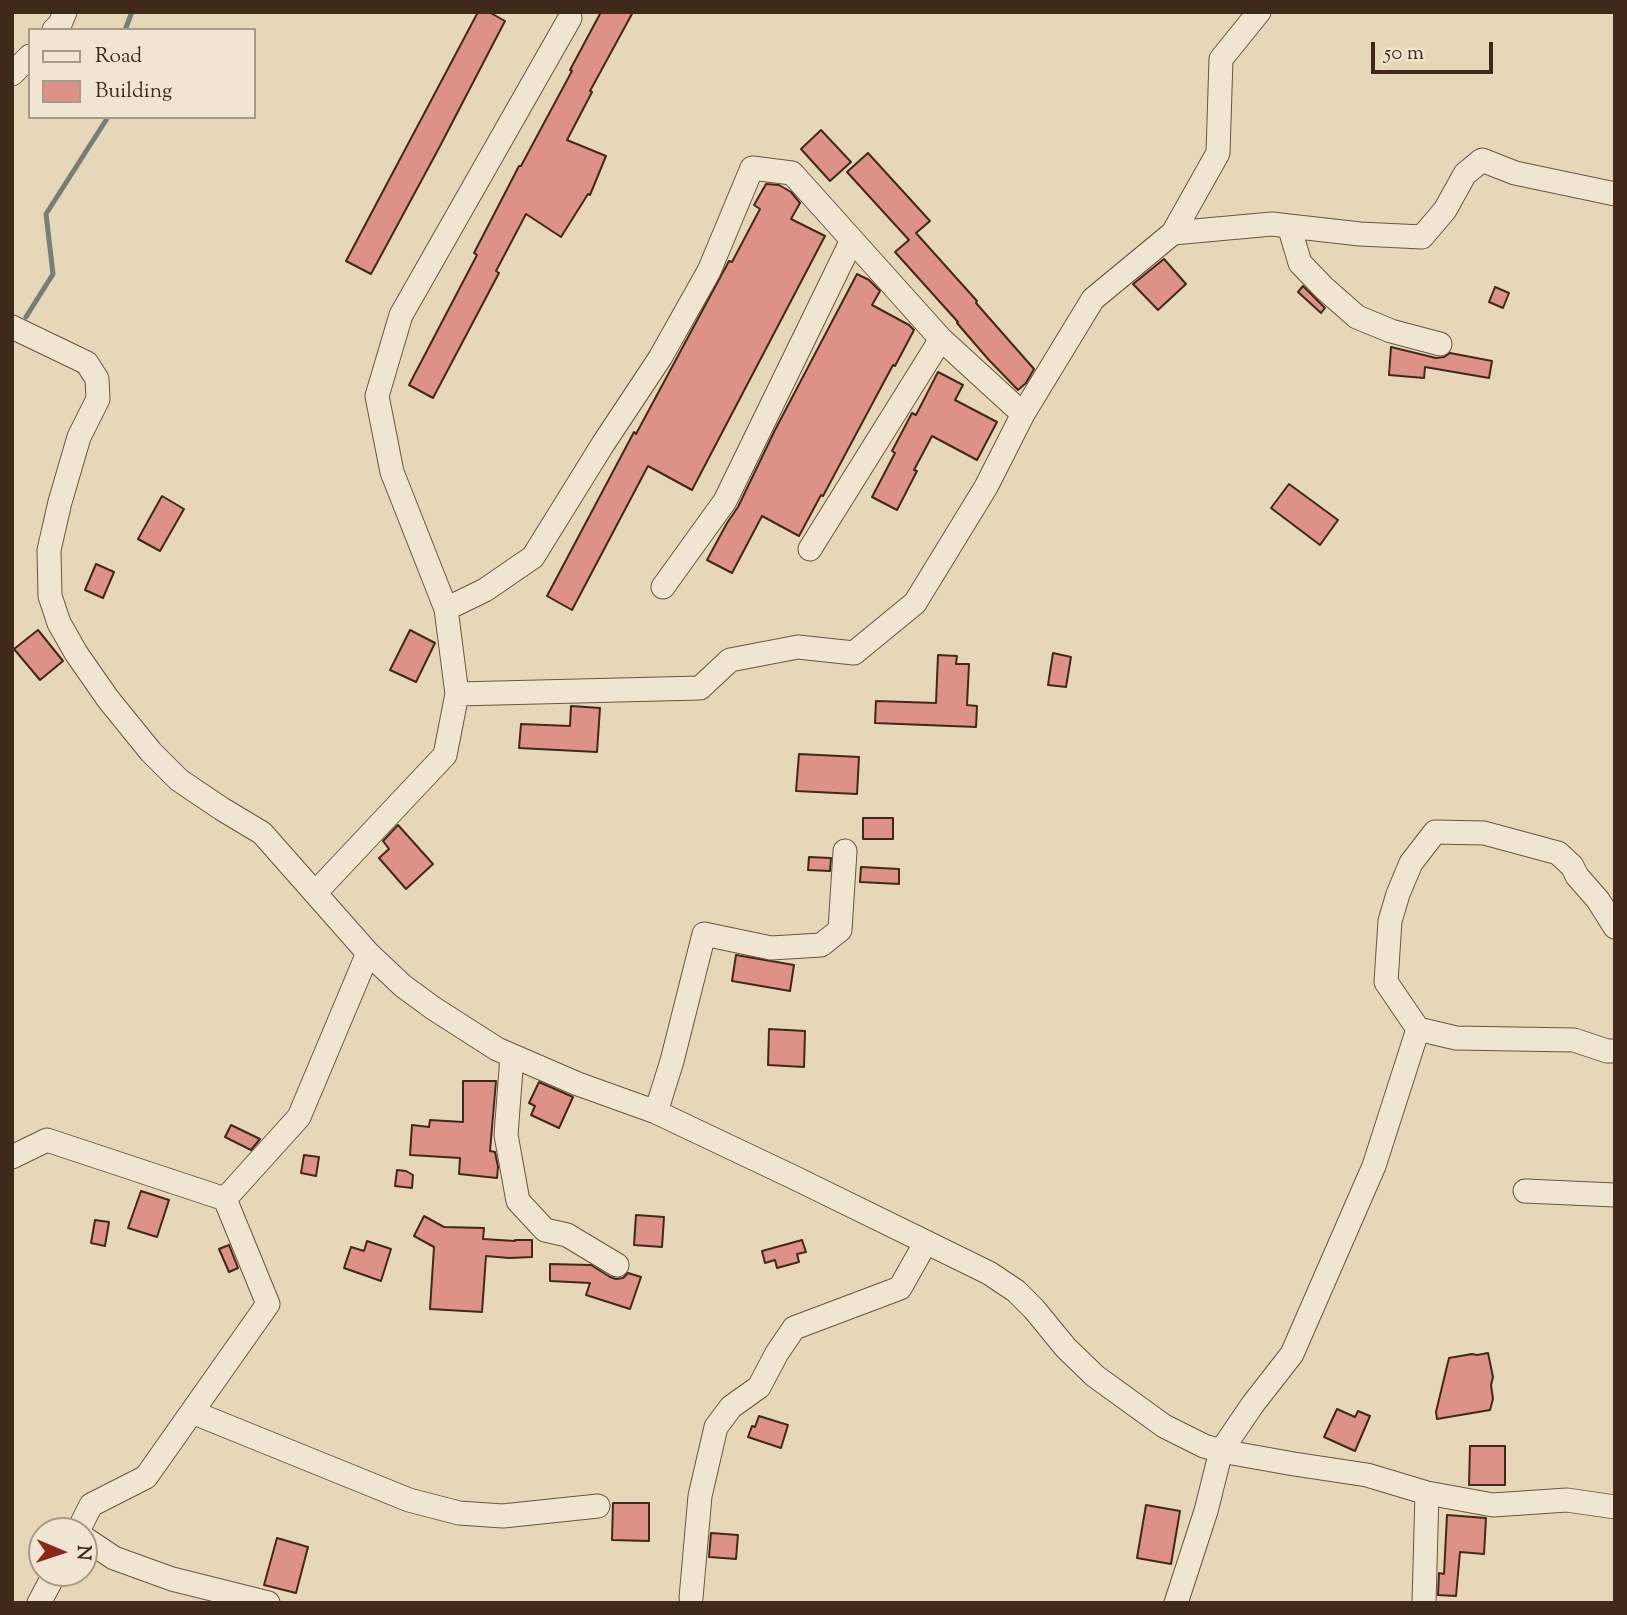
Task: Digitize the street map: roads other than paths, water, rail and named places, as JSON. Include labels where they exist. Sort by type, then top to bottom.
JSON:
[{"type":"street","points":[[56,28],[65,12]]},
{"type":"street","points":[[457,694],[700,688],[730,660],[798,647],[853,653],[915,603],[986,487],[1023,414],[1093,299],[1173,233],[1218,153],[1221,59],[1259,12]]},
{"type":"street","points":[[316,892],[445,755],[457,694],[446,609],[392,471],[377,396],[401,315],[570,18]]},
{"type":"street","points":[[12,74],[28,59]]},
{"type":"street","points":[[1173,233],[1272,224],[1360,234],[1422,237],[1445,210],[1465,174],[1482,160],[1515,173],[1615,194]]},
{"type":"street","points":[[446,609],[485,590],[533,557],[673,336],[709,271],[752,168],[792,173],[941,339],[1023,414]]},
{"type":"street","points":[[1289,226],[1300,263],[1357,317],[1391,331],[1440,344]]},
{"type":"street","points":[[663,587],[724,501],[852,240]]},
{"type":"street","points":[[12,327],[87,363],[97,379],[98,399],[79,436],[49,550],[50,596],[59,623],[76,653],[108,699],[151,752],[179,780],[262,833],[368,953],[403,986],[433,1008],[512,1056],[578,1084],[656,1112],[989,1273],[1016,1291],[1095,1377],[1164,1426],[1204,1446],[1367,1475],[1427,1493],[1493,1505],[1567,1500],[1615,1507]]},
{"type":"street","points":[[810,549],[941,339]]},
{"type":"street","points":[[1615,927],[1572,866],[1558,853],[1484,833],[1435,832],[1411,863],[1398,894],[1390,921],[1386,982],[1418,1029],[1456,1038],[1574,1040],[1615,1051]]},
{"type":"street","points":[[656,1112],[672,1061],[704,934],[771,948],[821,945],[839,930],[845,851]]},
{"type":"street","points":[[225,1199],[299,1117],[368,953]]},
{"type":"street","points":[[1176,1603],[1206,1511],[1221,1451],[1292,1354],[1374,1166],[1418,1029]]},
{"type":"street","points":[[512,1056],[506,1135],[518,1201],[545,1230],[567,1235],[617,1265]]},
{"type":"street","points":[[12,1157],[47,1140],[225,1199],[268,1304],[146,1477],[91,1505],[85,1517]]},
{"type":"street","points":[[1525,1191],[1615,1195]]},
{"type":"street","points":[[691,1598],[699,1496],[716,1427],[731,1407],[759,1387],[794,1328],[900,1288],[926,1242]]},
{"type":"street","points":[[192,1412],[410,1500],[459,1513],[503,1516],[598,1506]]},
{"type":"street","points":[[1424,1603],[1427,1493]]},
{"type":"street","points":[[98,1547],[114,1558],[172,1579],[268,1603]]},
{"type":"street","points":[[39,1603],[48,1587]]},
{"type":"waterway","points":[[126,28],[132,12]]},
{"type":"waterway","points":[[26,317],[53,274],[46,214],[107,119]]}]
